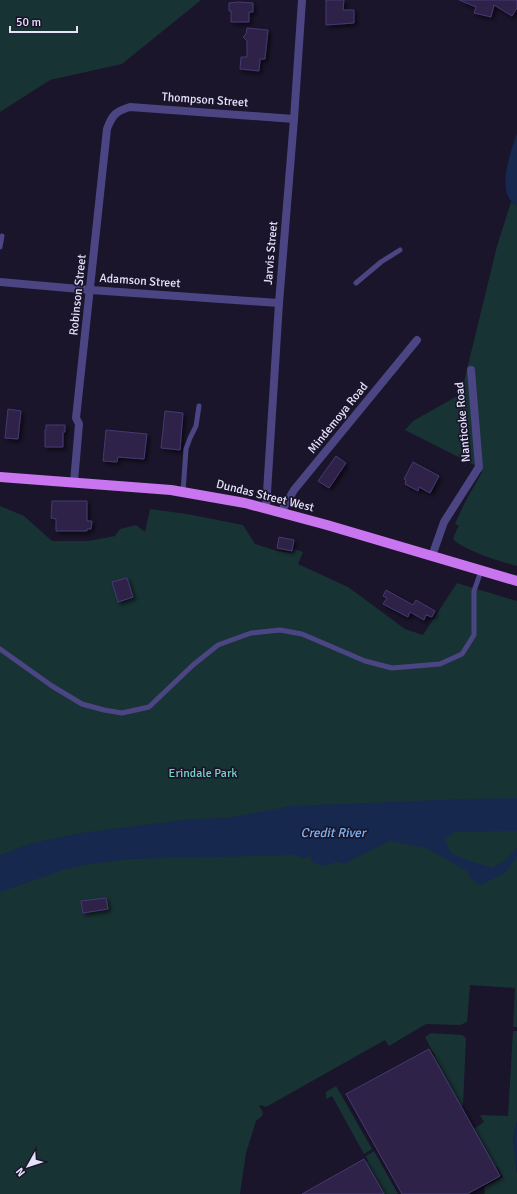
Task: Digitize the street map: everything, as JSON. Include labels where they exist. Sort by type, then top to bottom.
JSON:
[{"type":"main road","name":"Dundas Street West","points":[[0,477],[183,492],[266,508],[517,581]]},
{"type":"street","name":"Jarvis Street","points":[[266,508],[279,303],[302,0]]},
{"type":"street","name":"Thompson Street","points":[[116,112],[130,106],[294,119]]},
{"type":"street","name":"Robinson Street","points":[[74,482],[79,424],[76,418],[91,290],[107,130],[110,120],[116,112]]},
{"type":"street","name":"Adamson Street","points":[[0,282],[279,303]]},
{"type":"street","name":"Mindemoya Road","points":[[281,512],[294,490],[416,340]]},
{"type":"street","name":"Nanticoke Road","points":[[432,556],[444,522],[479,467],[471,370]]},
{"type":"lane","points":[[0,247],[2,236]]},
{"type":"lane","points":[[356,283],[381,262],[400,250]]},
{"type":"lane","points":[[183,492],[186,449],[196,426],[199,406]]},
{"type":"lane","points":[[0,649],[52,686],[82,704],[122,714],[149,707],[218,645],[251,633],[280,630],[302,634],[365,661],[392,668],[440,664],[462,654],[474,635],[474,591],[481,571]]},
{"type":"green space","points":[[0,0],[201,0],[122,64],[50,80],[0,112]]},
{"type":"green space","points":[[511,202],[517,206],[517,566],[492,559],[473,551],[453,539],[459,526],[455,524],[464,504],[482,472],[476,466],[405,430],[413,421],[461,394],[497,246]]},
{"type":"green space","name":"Erindale Park","points":[[0,506],[24,516],[52,541],[88,541],[115,536],[120,529],[136,525],[145,532],[150,509],[187,514],[243,525],[255,544],[277,551],[292,553],[295,549],[303,552],[298,564],[348,587],[405,629],[423,635],[457,583],[517,601],[517,1027],[513,1027],[515,988],[470,985],[467,1022],[460,1025],[426,1024],[389,1046],[385,1040],[266,1107],[261,1105],[259,1106],[263,1112],[262,1116],[256,1121],[246,1153],[240,1194],[0,1194]]},
{"type":"green space","points":[[513,1031],[517,1031],[517,1122],[513,1139],[517,1173],[517,1194],[483,1194],[485,1193],[484,1187],[503,1177],[497,1167],[495,1168],[473,1129],[484,1122],[480,1115],[508,1116]]},
{"type":"green space","points":[[431,1033],[462,1035],[466,1038],[463,1105],[461,1106],[434,1057],[435,1056],[425,1037]]},
{"type":"green space","points":[[336,1086],[372,1149],[364,1154],[332,1096],[326,1099],[326,1092]]},
{"type":"green space","points":[[374,1151],[398,1194],[384,1194],[366,1162],[368,1161],[366,1156]]},
{"type":"water","points":[[517,133],[517,206],[510,200],[506,192],[505,182],[508,161]]},
{"type":"water","name":"Credit River","points":[[517,798],[517,831],[454,832],[444,840],[452,854],[492,868],[507,859],[517,847],[517,857],[505,873],[480,885],[470,878],[467,871],[426,848],[390,841],[345,864],[337,862],[322,866],[312,862],[311,855],[305,858],[294,855],[130,859],[90,864],[66,869],[0,892],[0,855],[33,843],[81,833],[192,819],[227,818],[292,806]]},
{"type":"water","points":[[517,1122],[517,1173],[513,1139]]},
{"type":"building","points":[[326,0],[344,0],[343,10],[354,10],[354,23],[326,25]]},
{"type":"building","points":[[459,0],[517,0],[517,8],[512,16],[494,5],[491,17],[474,13],[476,7]]},
{"type":"building","points":[[229,3],[253,3],[253,12],[249,12],[249,22],[231,22]]},
{"type":"building","points":[[247,28],[268,30],[265,59],[260,59],[259,71],[240,69],[241,57],[247,57],[247,41],[243,37],[246,34]]},
{"type":"building","points":[[8,409],[21,411],[18,439],[5,438]]},
{"type":"building","points":[[165,411],[183,413],[180,450],[161,448]]},
{"type":"building","points":[[46,425],[65,425],[65,432],[63,432],[63,447],[45,447]]},
{"type":"building","points":[[106,430],[147,434],[144,459],[118,457],[117,462],[103,461]]},
{"type":"building","points":[[336,456],[346,463],[329,488],[318,481]]},
{"type":"building","points":[[413,462],[439,476],[430,493],[419,487],[418,491],[405,484],[406,480],[404,479]]},
{"type":"building","points":[[52,501],[87,501],[87,521],[92,521],[91,529],[87,529],[87,531],[56,531],[56,519],[51,518]]},
{"type":"building","points":[[279,537],[294,540],[292,551],[277,548]]},
{"type":"building","points":[[127,578],[133,597],[118,602],[112,582]]},
{"type":"building","points":[[386,590],[413,605],[416,600],[435,611],[432,617],[426,615],[424,620],[410,612],[408,617],[383,604],[387,598],[383,596]]},
{"type":"building","points":[[106,898],[108,909],[83,913],[81,901]]},
{"type":"building","points":[[429,1049],[500,1176],[467,1194],[402,1194],[346,1094]]},
{"type":"building","points":[[364,1159],[384,1194],[302,1194],[357,1163]]}]
